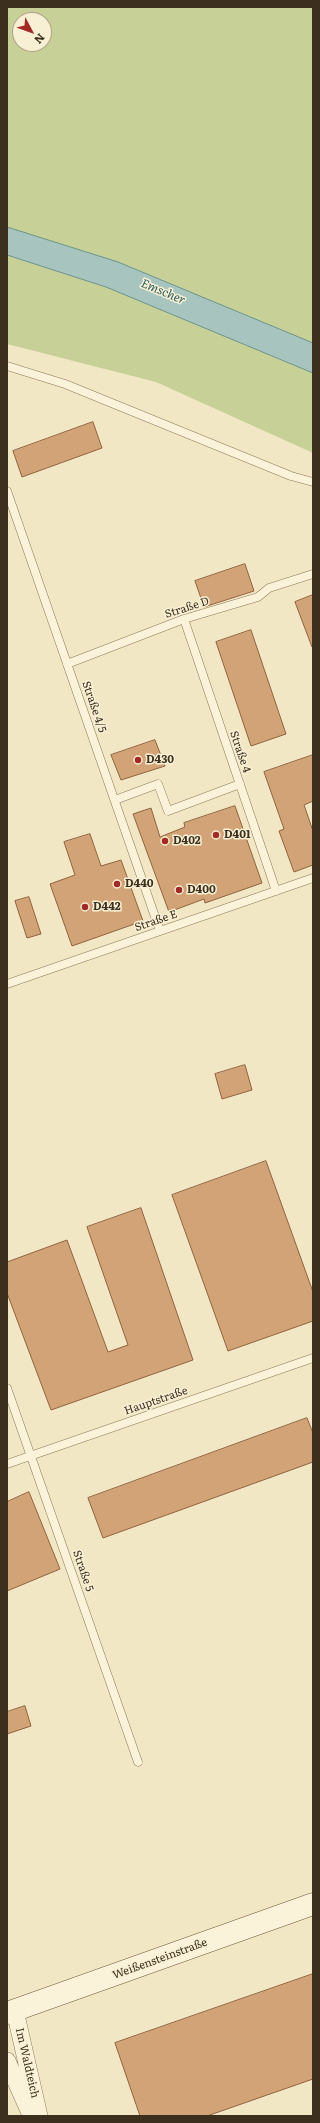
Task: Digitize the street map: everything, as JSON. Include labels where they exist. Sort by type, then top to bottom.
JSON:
[{"type":"street","name":"Weißensteinstraße","points":[[11,2012],[313,1904]]},
{"type":"street","name":"Im Waldteich","points":[[11,2012],[39,2116]]},
{"type":"street","name":"Im Waldteich","points":[[7,2061],[32,2116]]},
{"type":"lane","points":[[7,366],[65,384],[291,476],[313,482]]},
{"type":"lane","name":"Straße 4/5","points":[[7,491],[160,931]]},
{"type":"lane","name":"Straße D","points":[[67,664],[184,620],[258,598],[269,588],[313,574]]},
{"type":"lane","name":"Straße 4","points":[[184,620],[276,891]]},
{"type":"lane","points":[[115,800],[158,784],[168,811],[240,784]]},
{"type":"lane","name":"Straße E","points":[[7,984],[313,878]]},
{"type":"lane","name":"Hauptstraße","points":[[7,1464],[313,1358]]},
{"type":"lane","name":"Straße 5","points":[[7,1388],[138,1762]]},
{"type":"green space","points":[[7,7],[313,7],[313,453],[156,382],[7,344]]},
{"type":"water","name":"Emscher","points":[[7,227],[118,262],[313,343],[313,373],[106,287],[7,255]]},
{"type":"building","points":[[93,422],[102,448],[22,477],[13,451]]},
{"type":"building","points":[[245,564],[254,591],[204,607],[195,581]]},
{"type":"building","points":[[313,595],[313,647],[312,647],[295,602]]},
{"type":"building","points":[[251,630],[286,734],[251,746],[216,642]]},
{"type":"building","name":"D430","points":[[155,740],[165,766],[121,780],[111,755]]},
{"type":"building","points":[[313,755],[313,801],[304,805],[313,831],[313,865],[294,872],[279,831],[284,829],[264,772]]},
{"type":"building","points":[[235,806],[262,883],[205,903],[204,899],[169,912],[133,814],[151,808],[160,837],[185,827],[184,823]]},
{"type":"building","points":[[90,834],[101,866],[121,860],[143,921],[72,946],[50,884],[75,875],[64,842]]},
{"type":"building","points":[[29,897],[41,934],[27,938],[15,901]]},
{"type":"building","points":[[245,1065],[252,1090],[222,1099],[215,1074]]},
{"type":"building","points":[[266,1161],[313,1292],[313,1321],[228,1351],[172,1195]]},
{"type":"building","points":[[141,1208],[193,1360],[51,1410],[7,1293],[7,1262],[67,1240],[108,1352],[128,1345],[87,1227]]},
{"type":"building","points":[[307,1418],[313,1433],[313,1462],[103,1538],[88,1498]]},
{"type":"building","points":[[29,1492],[60,1569],[7,1591],[7,1502]]},
{"type":"building","points":[[25,1706],[31,1726],[7,1734],[7,1712]]},
{"type":"building","points":[[313,1974],[313,2079],[207,2116],[140,2116],[115,2043]]},
{"type":"place","name":"D430","points":[[138,760]]},
{"type":"place","name":"D401","points":[[216,835]]},
{"type":"place","name":"D402","points":[[165,841]]},
{"type":"place","name":"D440","points":[[117,884]]},
{"type":"place","name":"D400","points":[[179,890]]},
{"type":"place","name":"D442","points":[[85,907]]}]
